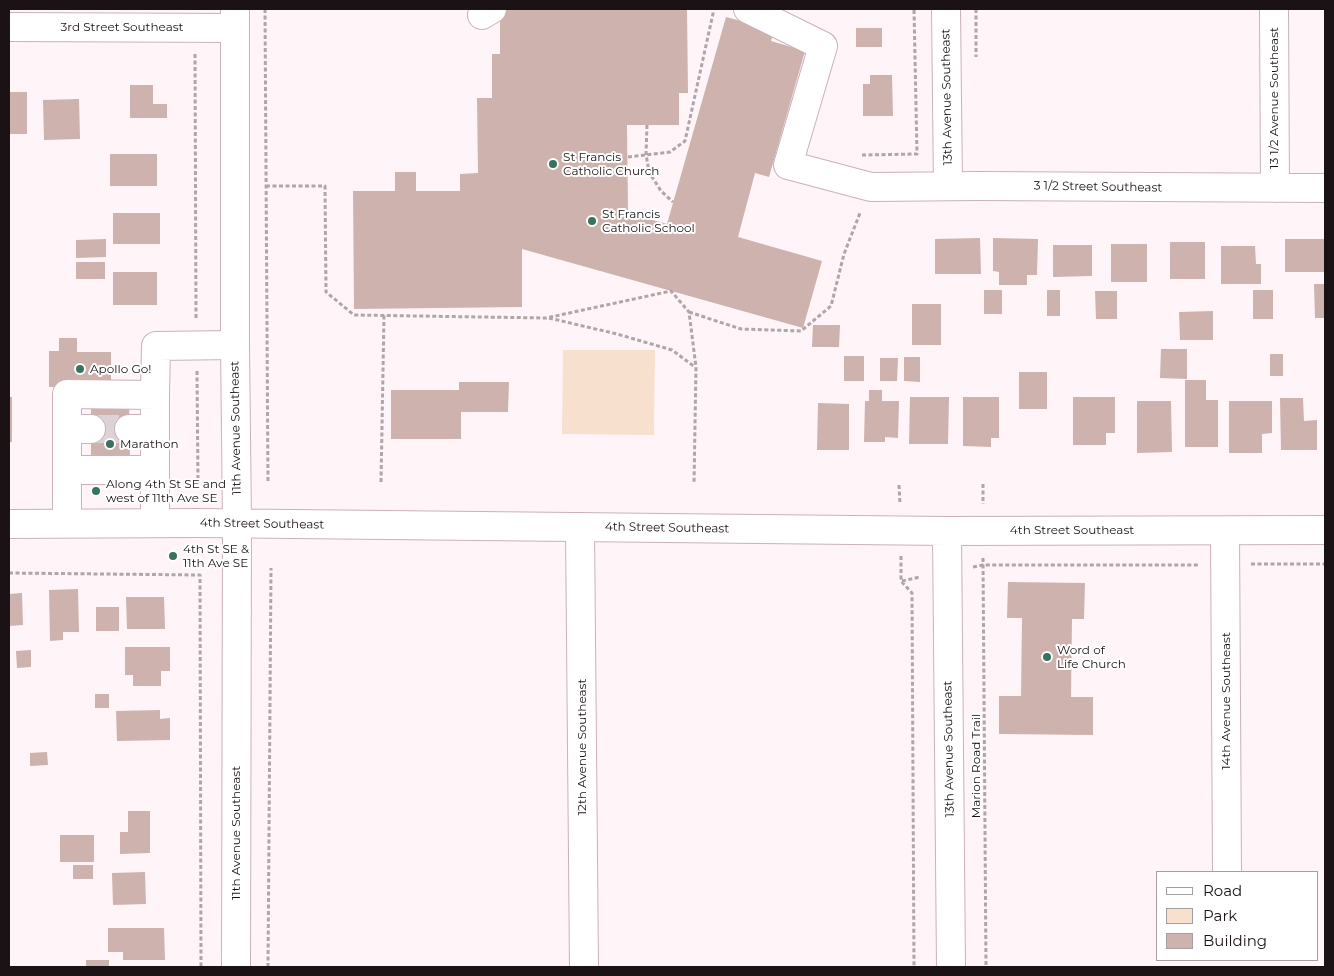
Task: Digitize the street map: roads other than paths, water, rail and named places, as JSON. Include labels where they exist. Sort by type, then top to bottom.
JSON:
[{"type":"street","name":"3 1/2 Street Southeast","points":[[748,9],[822,46],[788,165],[871,187],[1325,188]]},
{"type":"street","name":"13th Avenue Southeast","points":[[946,9],[948,186]]},
{"type":"street","name":"13 1/2 Avenue Southeast","points":[[1274,9],[1274,188]]},
{"type":"street","name":"3rd Street Southeast","points":[[9,27],[195,28],[235,18]]},
{"type":"street","name":"11th Avenue Southeast","points":[[235,18],[236,967]]},
{"type":"street","points":[[155,523],[155,470],[142,429],[155,395],[156,346],[235,345]]},
{"type":"street","points":[[67,523],[67,470],[79,429],[67,394],[155,395]]},
{"type":"street","points":[[67,470],[155,470]]},
{"type":"street","name":"4th Street Southeast","points":[[9,524],[237,523],[947,531],[1325,530]]},
{"type":"street","name":"12th Avenue Southeast","points":[[580,527],[584,967]]},
{"type":"street","name":"13th Avenue Southeast","points":[[947,531],[952,967]]},
{"type":"street","name":"14th Avenue Southeast","points":[[1225,531],[1227,871]]},
{"type":"tunnel","points":[[91,429],[129,429]]},
{"type":"place","name":"St Francis Catholic Church","points":[[553,164]]},
{"type":"place","name":"St Francis Catholic School","points":[[592,221]]},
{"type":"place","name":"Apollo Go!","points":[[80,369]]},
{"type":"place","name":"Marathon","points":[[110,444]]},
{"type":"place","name":"Along 4th St SE and west of 11th Ave SE","points":[[96,491]]},
{"type":"place","name":"4th St SE & 11th Ave SE","points":[[173,556]]},
{"type":"place","name":"Word of Life Church","points":[[1047,657]]}]
